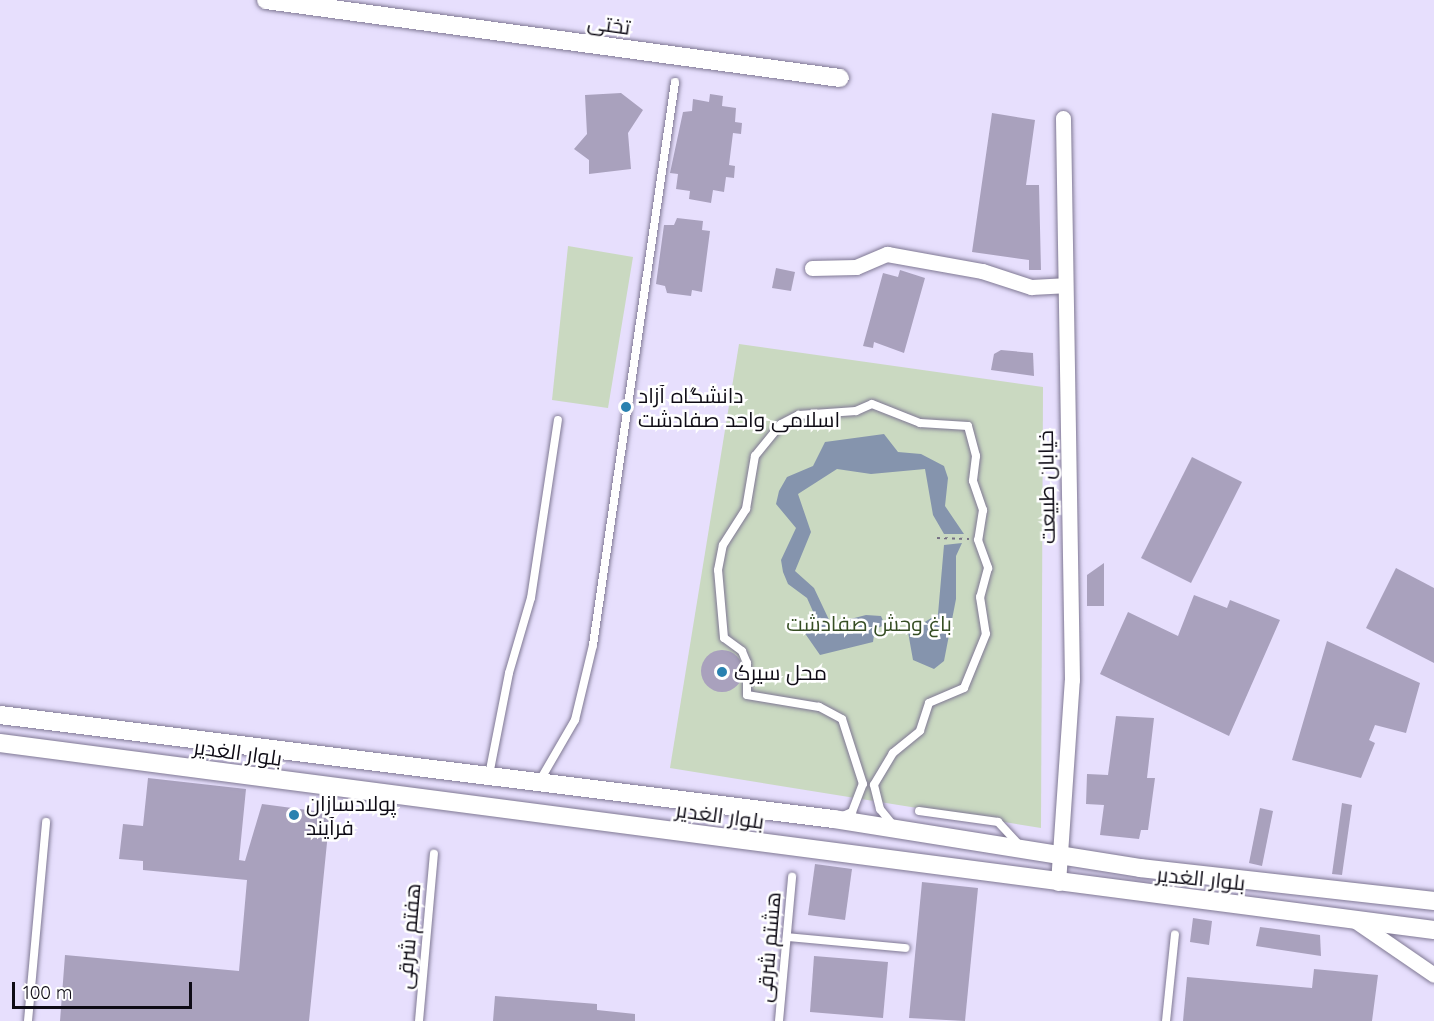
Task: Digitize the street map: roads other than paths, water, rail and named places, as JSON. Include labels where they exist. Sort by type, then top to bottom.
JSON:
[{"type":"street","name":"تختی","points":[[266,0],[840,78]]},
{"type":"street","name":"خیابان طبیعت","points":[[1058,883],[1064,854],[1072,680],[1063,117]]},
{"type":"street","points":[[812,268],[856,267],[887,254],[982,271],[1031,287],[1064,285]]},
{"type":"street","name":"بلوار الغدیر","points":[[0,715],[834,819],[1064,854],[1140,868],[1434,901]]},
{"type":"street","name":"بلوار الغدیر","points":[[0,743],[1131,893],[1347,916],[1434,930]]},
{"type":"street","points":[[1131,893],[1140,868]]},
{"type":"street","points":[[1347,916],[1389,939],[1434,975]]},
{"type":"lane","points":[[538,783],[575,720],[593,645],[675,82]]},
{"type":"lane","points":[[834,819],[852,812],[863,784],[842,719],[819,707],[747,694],[742,651],[724,638],[718,570],[723,545],[746,509],[755,456],[781,424],[826,410],[856,411],[872,404],[920,423],[963,422],[972,433],[976,456],[973,481],[983,510],[978,540],[988,567],[980,597],[986,634],[964,688],[928,704],[920,731],[893,753],[874,785],[880,809],[896,828]]},
{"type":"lane","points":[[489,777],[509,672],[531,598],[558,420]]},
{"type":"lane","points":[[919,811],[998,822],[1021,848]]},
{"type":"lane","points":[[28,1021],[46,822]]},
{"type":"lane","name":"هفتم شرقی","points":[[418,1021],[434,854]]},
{"type":"lane","name":"هشتم شرقی","points":[[779,1021],[792,877]]},
{"type":"lane","points":[[1166,1021],[1174,934]]},
{"type":"lane","points":[[787,938],[905,948]]},
{"type":"water","points":[[884,434],[898,452],[921,454],[944,466],[948,478],[945,506],[964,534],[944,534],[933,515],[925,469],[871,474],[837,469],[798,494],[811,532],[795,571],[814,588],[831,624],[866,615],[881,616],[885,625],[875,629],[873,642],[820,655],[804,632],[815,616],[807,598],[788,584],[783,572],[781,560],[796,528],[776,504],[779,491],[787,477],[813,466],[825,442]]},
{"type":"water","points":[[962,543],[956,556],[956,599],[944,661],[934,669],[913,660],[908,632],[938,614],[944,545]]},
{"type":"place","name":"دانشگاه آزاد اسلامی واحد صفادشت","points":[[626,407]]},
{"type":"place","name":"محل سیرک","points":[[722,672]]},
{"type":"place","name":"پولادسازان فرآیند","points":[[294,815]]},
{"type":"park label","name":"باغ وحش صفادشت","points":[[869,623]]}]
